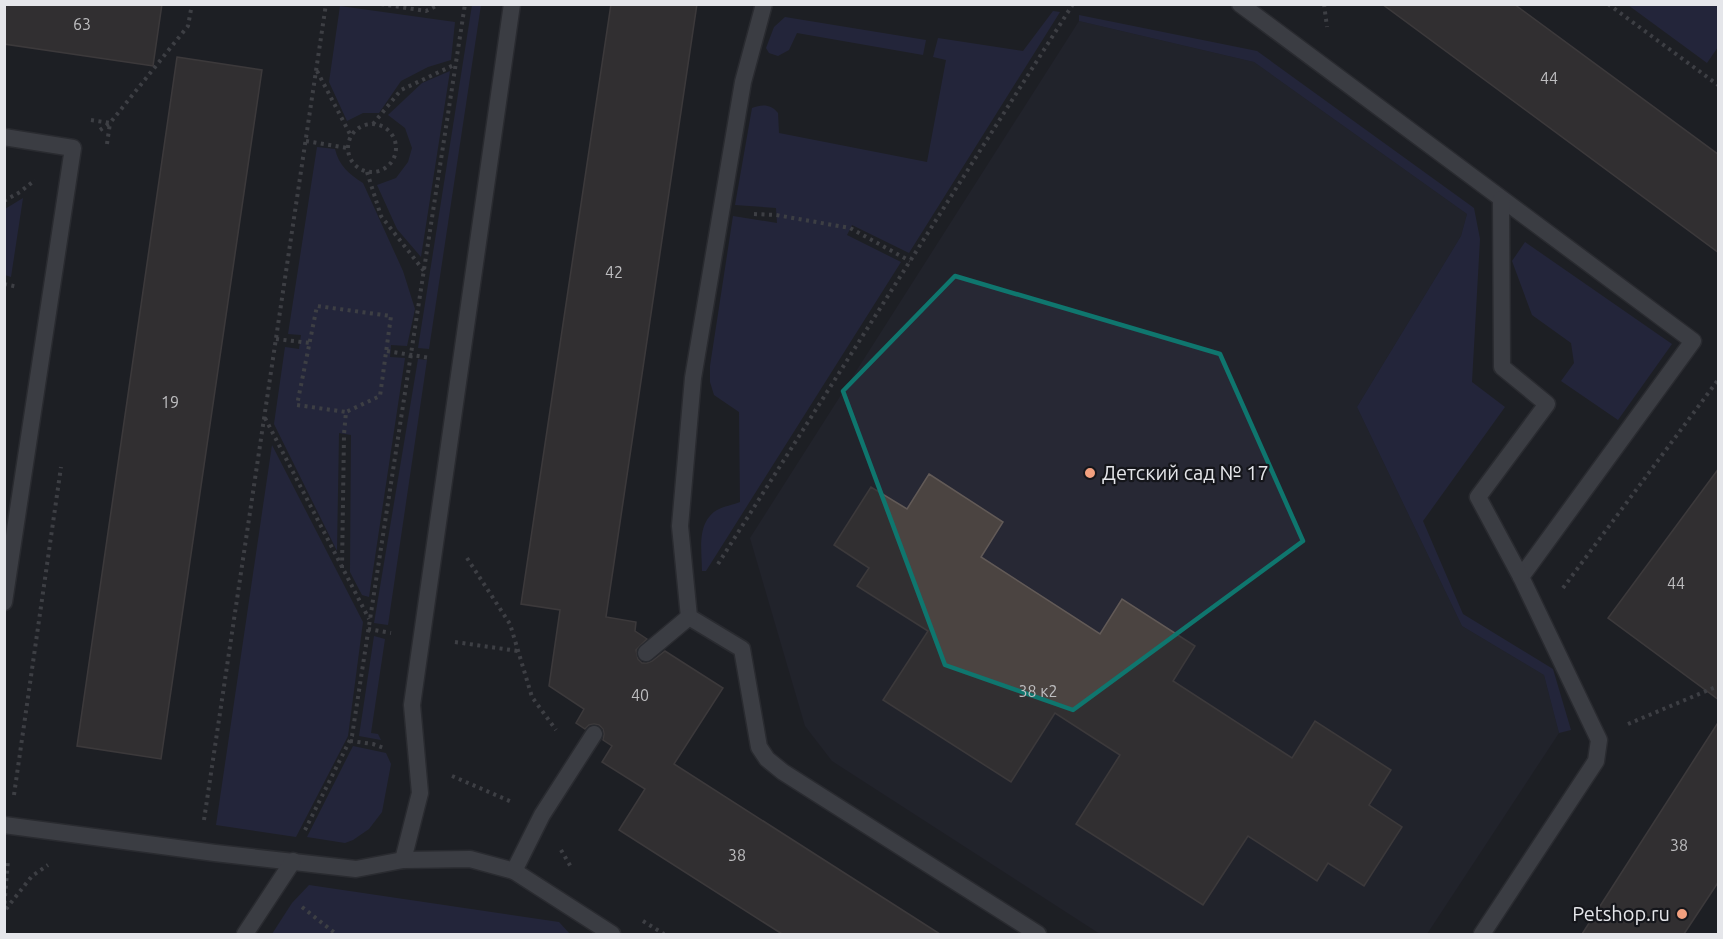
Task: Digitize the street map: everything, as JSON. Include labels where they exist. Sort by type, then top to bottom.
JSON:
[{"type":"lane","points":[[403,860],[420,793],[412,705],[512,4]]},
{"type":"lane","points":[[688,617],[680,526],[693,378],[742,82],[764,4]]},
{"type":"lane","points":[[1240,4],[1693,341],[1521,577]]},
{"type":"lane","points":[[4,137],[74,148],[4,602]]},
{"type":"lane","points":[[1482,934],[1596,761],[1599,740],[1521,577],[1478,496],[1547,404],[1502,367],[1501,199]]},
{"type":"lane","points":[[646,653],[688,617]]},
{"type":"lane","points":[[688,617],[742,649],[759,747],[767,759],[783,772],[1038,934]]},
{"type":"lane","points":[[514,871],[542,815],[594,734]]},
{"type":"lane","points":[[4,825],[356,869],[403,860],[471,859],[514,871],[612,934]]},
{"type":"lane","points":[[245,934],[293,861]]},
{"type":"path","points":[[4,201],[20,192],[74,148],[110,123],[188,26],[192,4]]},
{"type":"path","points":[[198,851],[326,4]]},
{"type":"path","points":[[381,4],[426,11],[440,4]]},
{"type":"path","points":[[304,830],[352,736],[465,4]]},
{"type":"path","points":[[688,617],[706,583],[1073,4]]},
{"type":"path","points":[[1324,4],[1328,34]]},
{"type":"path","points":[[1608,4],[1719,85]]},
{"type":"path","points":[[372,125],[401,90],[456,64]]},
{"type":"path","points":[[317,70],[351,137]]},
{"type":"path","points":[[365,125],[372,125],[380,126],[392,135],[396,150],[394,158],[383,170],[367,172],[359,169],[353,163],[348,148],[351,137],[358,129],[365,125]]},
{"type":"path","points":[[306,141],[348,148]]},
{"type":"path","points":[[367,172],[381,216],[424,272]]},
{"type":"path","points":[[721,211],[776,215],[850,228],[910,261]]},
{"type":"path","points":[[317,306],[391,316],[380,396],[346,412],[297,405],[317,306]]},
{"type":"path","points":[[276,339],[310,343]]},
{"type":"path","points":[[1563,594],[1563,586],[1719,380]]},
{"type":"path","points":[[342,568],[346,412]]},
{"type":"path","points":[[264,417],[370,621]]},
{"type":"path","points":[[463,565],[465,555],[510,624],[532,697],[578,759]]},
{"type":"path","points":[[451,652],[453,641]]},
{"type":"path","points":[[1599,740],[1619,728],[1719,686]]},
{"type":"path","points":[[350,741],[386,748],[390,754]]},
{"type":"path","points":[[443,772],[542,815],[562,831],[561,851],[572,870]]},
{"type":"path","points":[[15,787],[22,797]]},
{"type":"path","points":[[277,885],[336,934]]},
{"type":"path","points":[[640,919],[664,934]]},
{"type":"highlighted area","points":[[955,276],[1220,354],[1303,541],[1073,710],[945,665],[843,391]]},
{"type":"shaded area","points":[[472,5],[481,5],[429,349],[418,348]]},
{"type":"shaded area","points":[[1628,5],[1718,5],[1718,47],[1707,63]]},
{"type":"shaded area","points":[[340,6],[455,22],[451,60],[428,67],[401,81],[379,113],[363,113],[347,121],[329,82]]},
{"type":"shaded area","points":[[1053,11],[1060,12],[909,253],[852,225],[847,235],[901,262],[706,571],[702,571],[701,546],[706,522],[717,510],[740,502],[739,412],[714,395],[710,382],[710,366],[733,216],[777,223],[776,208],[735,205],[752,108],[766,106],[775,110],[778,113],[779,133],[927,162],[946,60],[933,57],[938,38],[1023,51]]},
{"type":"shaded area","points":[[1079,15],[1257,51],[1474,208],[1480,239],[1472,382],[1505,407],[1423,521],[1463,614],[1553,669],[1571,730],[1559,733],[1544,675],[1462,626],[1357,407],[1461,236],[1467,214],[1254,62],[1079,21]]},
{"type":"shaded area","points":[[785,17],[926,40],[923,55],[797,33],[789,50],[778,56],[769,53],[766,48],[774,27]]},
{"type":"shaded area","name":"Детский сад № 17","points":[[1079,21],[1254,62],[1467,214],[1461,236],[1357,407],[1462,626],[1544,675],[1559,733],[1427,934],[1100,934],[832,761],[805,726],[750,538]]},
{"type":"shaded area","points":[[450,71],[421,257],[397,229],[377,185],[396,178],[408,162],[412,148],[405,128],[388,115],[422,83]]},
{"type":"shaded area","points":[[317,147],[335,149],[345,169],[363,183],[403,271],[415,309],[407,346],[391,345],[390,357],[405,358],[369,597],[362,595],[350,572],[351,435],[339,433],[337,551],[274,424],[285,347],[299,349],[301,335],[288,334]]},
{"type":"shaded area","points":[[23,198],[11,277],[5,275],[5,209]]},
{"type":"shaded area","points":[[1525,242],[1672,344],[1618,420],[1561,381],[1574,363],[1571,343],[1532,315],[1512,261]]},
{"type":"shaded area","points":[[418,359],[427,360],[388,625],[374,623]]},
{"type":"shaded area","points":[[272,445],[363,622],[348,736],[296,837],[216,825]]},
{"type":"shaded area","points":[[374,636],[385,639],[371,733],[378,734],[381,740],[359,736]]},
{"type":"shaded area","points":[[353,746],[386,753],[391,764],[382,812],[369,829],[345,843],[307,837]]},
{"type":"shaded area","points":[[309,885],[559,922],[570,934],[272,934],[292,903]]},
{"type":"building","points":[[4,4],[162,4],[153,66],[4,44]]},
{"type":"building","points":[[611,4],[697,4],[606,617],[636,622],[635,631],[647,639],[636,650],[638,659],[642,663],[652,661],[665,651],[723,688],[674,764],[940,934],[782,934],[619,830],[645,789],[602,762],[612,746],[603,740],[603,729],[594,724],[585,729],[576,723],[584,709],[549,686],[560,610],[521,604]]},
{"type":"building","points":[[1382,4],[1514,4],[1719,155],[1719,253]]},
{"type":"building","points":[[177,57],[262,70],[161,759],[77,746]]},
{"type":"building","points":[[1719,468],[1719,700],[1608,618]]},
{"type":"building","points":[[929,474],[1003,522],[981,557],[1100,634],[1122,599],[1195,646],[1173,681],[1292,758],[1315,721],[1391,770],[1369,805],[1402,827],[1364,886],[1328,863],[1317,881],[1248,836],[1203,905],[1076,824],[1120,755],[1055,713],[1011,782],[883,700],[928,631],[857,586],[869,568],[834,545],[871,487],[907,509]]},
{"type":"building","points":[[1719,721],[1719,881],[1684,934],[1582,934]]},
{"type":"place","name":"Детский сад № 17","points":[[1090,473]]},
{"type":"place","name":"Petshop.ru","points":[[1682,914]]}]
